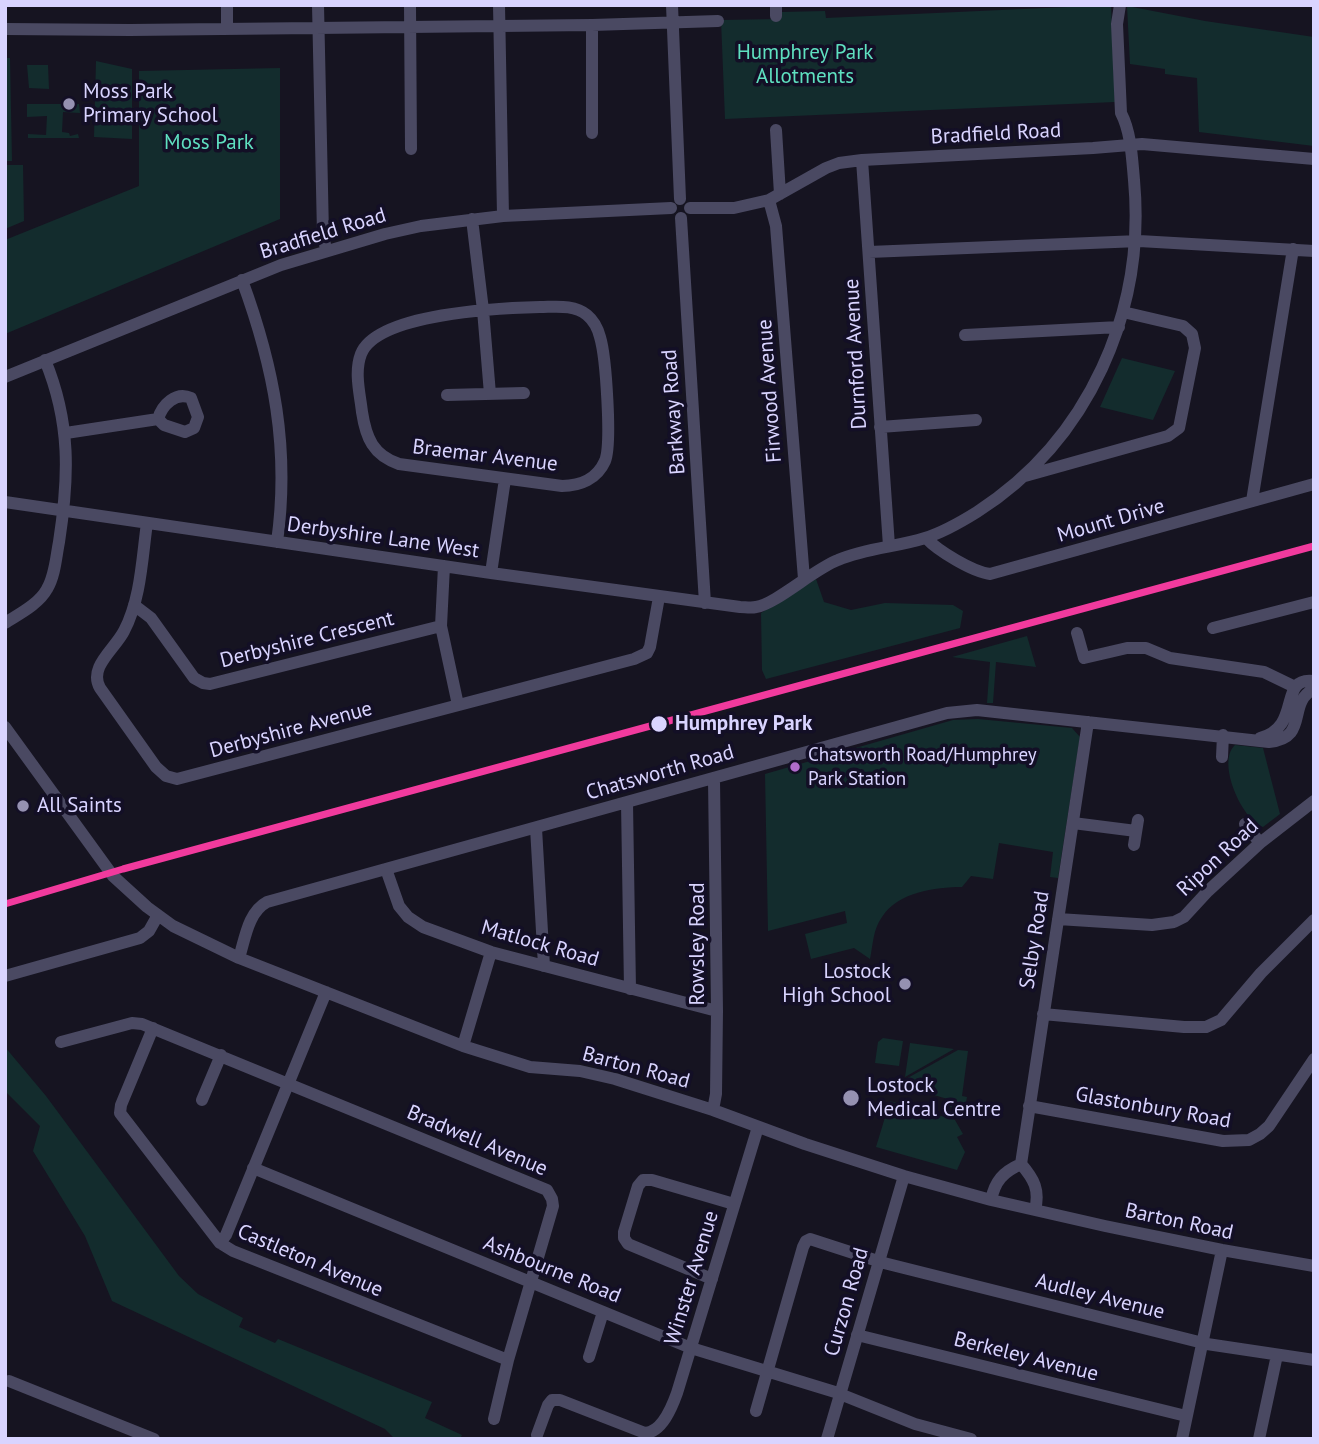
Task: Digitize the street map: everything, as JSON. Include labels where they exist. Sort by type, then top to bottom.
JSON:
[{"type":"street","points":[[227,5],[227,28]]},
{"type":"street","points":[[318,5],[322,220],[326,250]]},
{"type":"street","points":[[410,5],[411,149]]},
{"type":"street","points":[[499,5],[503,216]]},
{"type":"street","points":[[672,5],[675,216],[681,218],[689,214],[690,208],[686,201],[675,203]]},
{"type":"street","points":[[804,579],[848,556],[926,538],[976,513],[1024,476],[1046,453],[1083,404],[1107,360],[1119,327],[1134,241],[1135,191],[1125,120],[1127,113],[1120,11]]},
{"type":"street","points":[[5,29],[592,25],[718,21]]},
{"type":"street","points":[[592,25],[592,133]]},
{"type":"street","name":"Firwood Avenue","points":[[776,130],[776,226],[804,579]]},
{"type":"street","name":"Bradfield Road","points":[[690,208],[734,208],[775,197],[826,168],[862,160],[1130,144],[1314,159]]},
{"type":"street","name":"Durnford Avenue","points":[[862,160],[889,546]]},
{"type":"street","name":"Bradfield Road","points":[[5,377],[242,280],[326,250],[421,226],[472,219],[675,203]]},
{"type":"street","name":"Barkway Road","points":[[681,218],[705,603]]},
{"type":"street","points":[[472,219],[490,394]]},
{"type":"street","points":[[869,252],[1134,241],[1314,251]]},
{"type":"street","points":[[1252,501],[1293,250]]},
{"type":"street","points":[[242,280],[260,328],[276,396],[281,435],[282,484],[277,542]]},
{"type":"street","name":"Braemar Avenue","points":[[540,307],[578,309],[595,324],[603,348],[608,443],[602,467],[589,480],[572,486],[399,464],[386,460],[368,440],[361,405],[358,363],[361,353],[373,338],[396,326],[483,310],[540,307]]},
{"type":"street","points":[[1024,476],[1168,436],[1180,428],[1195,348],[1192,334],[1183,326],[1123,312]]},
{"type":"street","points":[[965,335],[1119,327]]},
{"type":"street","points":[[5,623],[37,601],[47,589],[51,581],[64,510],[67,476],[66,433],[56,390],[45,360]]},
{"type":"street","points":[[447,395],[524,393]]},
{"type":"street","points":[[66,433],[158,419]]},
{"type":"street","points":[[880,427],[976,420]]},
{"type":"street","points":[[491,573],[505,479]]},
{"type":"street","name":"Mount Drive","points":[[926,538],[978,571],[990,575],[1314,484]]},
{"type":"street","name":"Derbyshire Lane West","points":[[5,502],[705,603],[756,607],[804,579]]},
{"type":"street","name":"Derbyshire Avenue","points":[[147,523],[134,605],[122,636],[98,667],[96,681],[156,767],[172,778],[192,776],[641,657],[650,648],[659,597]]},
{"type":"street","points":[[444,566],[441,626],[458,705]]},
{"type":"street","points":[[1213,628],[1314,602]]},
{"type":"street","name":"Derbyshire Crescent","points":[[134,605],[150,618],[194,678],[210,684],[441,626]]},
{"type":"street","points":[[1077,633],[1084,658],[1126,648],[1146,648],[1170,658],[1264,672],[1295,687]]},
{"type":"street","points":[[1257,739],[1266,737],[1281,727],[1295,687],[1301,682],[1314,681]]},
{"type":"street","name":"Chatsworth Road","points":[[239,958],[252,917],[261,905],[961,710],[1279,741],[1292,733],[1297,725],[1304,695],[1314,689]]},
{"type":"street","name":"Selby Road","points":[[1021,1164],[1088,722]]},
{"type":"street","name":"Barton Road","points":[[5,727],[113,876],[158,915],[190,936],[239,958],[463,1046],[530,1067],[580,1071],[615,1079],[904,1176],[1035,1210],[1222,1250],[1314,1266]]},
{"type":"street","points":[[1222,757],[1223,735]]},
{"type":"street","name":"Rowsley Road","points":[[713,1110],[716,1094],[718,1011],[714,779]]},
{"type":"street","name":"Ripon Road","points":[[1058,919],[1152,925],[1174,922],[1184,917],[1260,843],[1314,801]]},
{"type":"street","points":[[627,803],[630,989]]},
{"type":"street","points":[[1073,823],[1136,832]]},
{"type":"street","points":[[1245,824],[1260,843]]},
{"type":"street","points":[[537,828],[544,966]]},
{"type":"street","name":"Matlock Road","points":[[386,869],[396,900],[408,917],[424,927],[491,952],[718,1011]]},
{"type":"street","points":[[5,976],[140,938],[149,931],[158,915]]},
{"type":"street","points":[[1043,1014],[1206,1027],[1230,1011],[1261,973],[1314,920]]},
{"type":"street","points":[[463,1046],[491,952]]},
{"type":"street","points":[[220,1243],[226,1235],[326,992]]},
{"type":"street","name":"Bradwell Avenue","points":[[61,1042],[132,1023],[153,1028],[547,1190],[553,1206],[508,1360],[494,1419]]},
{"type":"street","name":"Castleton Avenue","points":[[153,1028],[120,1113],[220,1243],[233,1251],[492,1356],[508,1360]]},
{"type":"street","points":[[202,1100],[221,1055]]},
{"type":"street","name":"Glastonbury Road","points":[[1029,1106],[1223,1141],[1249,1140],[1269,1126],[1314,1059]]},
{"type":"street","name":"Winster Avenue","points":[[537,1435],[548,1405],[557,1399],[641,1432],[650,1432],[662,1421],[674,1401],[758,1127]]},
{"type":"street","points":[[991,1200],[995,1185],[1002,1175],[1021,1164],[1036,1186],[1038,1195],[1035,1210]]},
{"type":"street","name":"Ashbourne Road","points":[[253,1168],[691,1348],[840,1394],[915,1424],[971,1439]]},
{"type":"street","name":"Curzon Road","points":[[827,1439],[904,1176]]},
{"type":"street","points":[[712,1279],[626,1242],[624,1232],[633,1199],[639,1184],[649,1179],[734,1204]]},
{"type":"street","name":"Audley Avenue","points":[[767,1371],[806,1241],[810,1239],[879,1261],[1202,1343],[1314,1360]]},
{"type":"street","points":[[1182,1439],[1222,1250]]},
{"type":"street","points":[[590,1357],[603,1312]]},
{"type":"street","name":"Berkeley Avenue","points":[[857,1335],[1186,1416]]},
{"type":"street","points":[[1259,1439],[1278,1355]]},
{"type":"street","points":[[756,1411],[767,1371]]},
{"type":"street","points":[[9,1381],[154,1439]]},
{"type":"green space","name":"Humphrey Park Allotments","points":[[1111,5],[1115,102],[725,119],[721,20],[780,19],[781,12],[825,11],[826,18]]},
{"type":"green space","points":[[1127,6],[1314,37],[1314,146],[1199,132],[1197,78],[1165,74],[1165,69],[1130,64]]},
{"type":"green space","points":[[5,58],[10,58],[12,161],[5,161]]},
{"type":"green space","points":[[96,61],[132,69],[132,139],[94,137]]},
{"type":"green space","points":[[27,65],[48,65],[49,89],[29,88]]},
{"type":"green space","name":"Moss Park","points":[[280,68],[280,219],[5,334],[5,240],[139,186],[139,71]]},
{"type":"green space","points":[[27,104],[79,104],[80,113],[63,112],[62,132],[69,133],[70,136],[78,134],[79,138],[28,138],[28,134],[46,135],[47,116],[27,117]]},
{"type":"green space","points":[[5,165],[23,165],[24,221],[5,229]]},
{"type":"green space","points":[[1122,358],[1175,371],[1153,420],[1100,407]]},
{"type":"green space","name":"Humphrey Park","points":[[816,579],[824,602],[851,610],[885,603],[953,605],[963,611],[960,628],[766,679],[762,670],[761,613]]},
{"type":"green space","points":[[1027,636],[1036,667],[996,662],[993,703],[987,703],[990,662],[952,657]]},
{"type":"green space","points":[[978,719],[1072,728],[1080,737],[1058,878],[1050,877],[1053,852],[999,843],[993,879],[971,876],[962,887],[918,893],[897,902],[889,909],[877,927],[870,959],[854,948],[811,959],[805,934],[847,923],[845,911],[768,931],[765,774],[953,720]]},
{"type":"green space","points":[[1235,745],[1263,748],[1280,814],[1263,827],[1247,814],[1234,790],[1228,764]]},
{"type":"green space","points":[[883,1038],[903,1041],[899,1066],[875,1063],[878,1042]]},
{"type":"green space","points":[[910,1043],[954,1049],[905,1077]]},
{"type":"green space","points":[[5,1047],[46,1096],[179,1276],[198,1294],[243,1318],[239,1327],[275,1343],[278,1339],[432,1402],[425,1418],[462,1435],[460,1439],[395,1439],[385,1429],[112,1301],[85,1236],[33,1151],[40,1126],[5,1091]]},
{"type":"green space","points":[[958,1050],[968,1051],[962,1096],[967,1097],[966,1102],[955,1108],[950,1107],[951,1100],[903,1086],[904,1080]]},
{"type":"green space","points":[[890,1101],[955,1120],[963,1134],[957,1137],[965,1152],[957,1170],[876,1147]]},
{"type":"transit line","points":[[5,904],[123,869],[1314,546]]},
{"type":"place","name":"Moss Park Primary School","points":[[69,104]]},
{"type":"place","name":"Humphrey Park","points":[[659,724]]},
{"type":"place","name":"Chatsworth Road/Humphrey Park Station","points":[[795,767]]},
{"type":"place","name":"All Saints","points":[[23,806]]},
{"type":"place","name":"Lostock High School","points":[[905,984]]},
{"type":"place","name":"Lostock Medical Centre","points":[[851,1098]]}]
